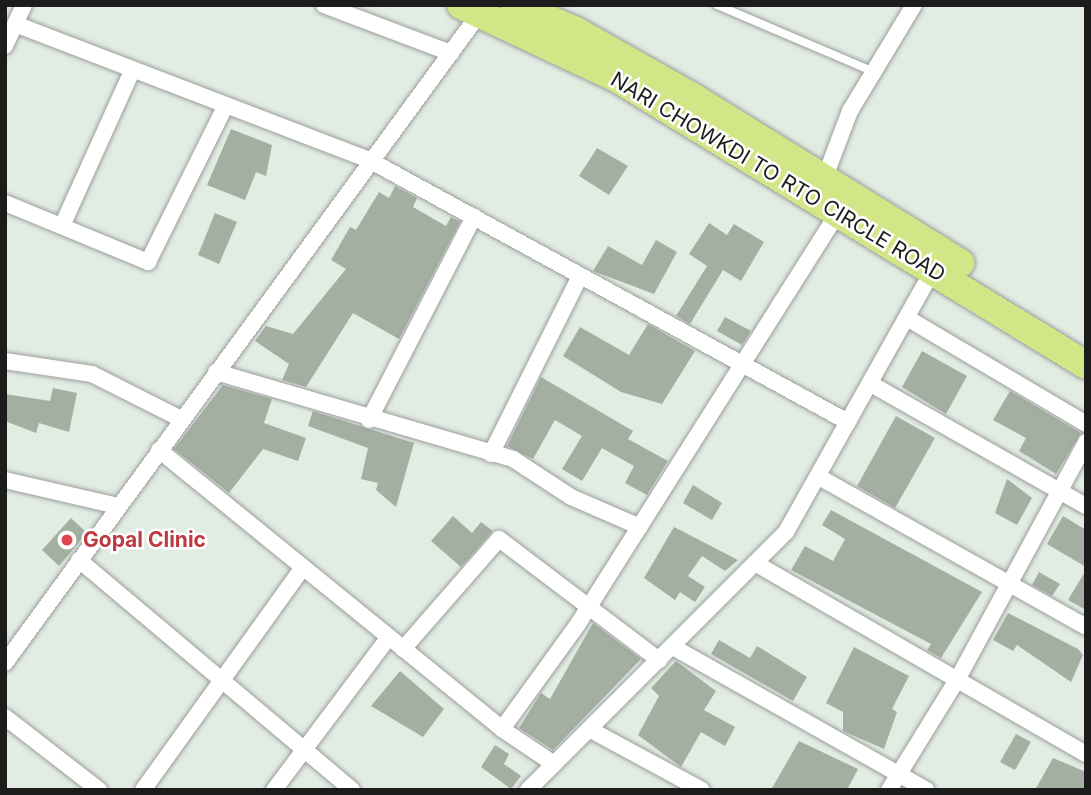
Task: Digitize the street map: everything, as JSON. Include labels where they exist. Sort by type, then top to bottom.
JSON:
[{"type":"highway","points":[[515,5],[576,31],[825,177],[939,261],[1086,344]]},
{"type":"highway","name":"NARI CHOWKDI TO RTO CIRCLE ROAD","points":[[476,8],[618,79],[839,211],[939,261],[1086,365]]},
{"type":"street","points":[[5,46],[24,5]]},
{"type":"street","points":[[324,5],[451,53]]},
{"type":"street","points":[[825,177],[874,72],[914,5]]},
{"type":"street","points":[[5,663],[451,53],[476,8]]},
{"type":"street","points":[[15,24],[371,161],[848,422]]},
{"type":"street","points":[[62,226],[133,69]]},
{"type":"street","points":[[5,203],[148,262],[226,105]]},
{"type":"street","points":[[502,729],[587,610],[839,211]]},
{"type":"street","points":[[369,420],[474,217]]},
{"type":"street","points":[[528,790],[786,532],[939,261]]},
{"type":"street","points":[[491,454],[580,276]]},
{"type":"street","points":[[907,318],[1086,424]]},
{"type":"street","points":[[5,361],[92,374],[181,419]]},
{"type":"street","points":[[216,372],[369,420],[513,459],[571,497],[640,527]]},
{"type":"street","points":[[871,384],[1086,506]]},
{"type":"street","points":[[888,790],[957,680],[1006,582],[1086,442]]},
{"type":"street","points":[[159,450],[502,729],[554,765]]},
{"type":"street","points":[[818,477],[1086,627]]},
{"type":"street","points":[[5,480],[118,506]]},
{"type":"street","points":[[403,649],[499,539],[587,610],[659,660]]},
{"type":"street","points":[[79,560],[352,790]]},
{"type":"street","points":[[755,564],[1086,754]]},
{"type":"street","points":[[143,790],[303,567]]},
{"type":"street","points":[[274,790],[389,637]]},
{"type":"street","points":[[673,647],[927,790]]},
{"type":"street","points":[[5,717],[99,790]]},
{"type":"street","points":[[589,729],[702,790]]},
{"type":"lane","points":[[717,5],[874,72]]},
{"type":"building","points":[[231,129],[272,145],[266,176],[256,172],[245,200],[207,185]]},
{"type":"building","points":[[597,148],[628,166],[609,195],[579,176]]},
{"type":"building","points":[[395,186],[417,198],[413,207],[446,226],[451,217],[460,222],[399,339],[353,313],[306,387],[282,380],[289,364],[255,341],[266,326],[293,334],[346,269],[331,260],[350,227],[356,230],[379,192],[389,198]]},
{"type":"building","points":[[215,213],[237,222],[219,264],[198,255]]},
{"type":"building","points":[[709,223],[727,235],[734,224],[764,242],[741,281],[723,270],[690,324],[676,316],[707,266],[689,254]]},
{"type":"building","points":[[656,240],[677,252],[654,294],[593,271],[608,246],[642,265]]},
{"type":"building","points":[[725,317],[751,331],[742,345],[717,331]]},
{"type":"building","points":[[648,324],[695,351],[662,404],[621,392],[563,356],[580,327],[629,355]]},
{"type":"building","points":[[922,351],[967,376],[946,414],[902,387]]},
{"type":"building","points":[[541,377],[633,431],[628,439],[668,461],[647,495],[625,483],[634,466],[602,448],[582,481],[562,469],[582,436],[555,420],[533,459],[507,446]]},
{"type":"building","points":[[223,385],[272,399],[264,423],[306,438],[298,461],[263,449],[229,493],[174,449]]},
{"type":"building","points":[[53,388],[77,393],[69,432],[39,423],[36,433],[5,421],[5,394],[50,401]]},
{"type":"building","points":[[1010,391],[1081,433],[1056,474],[1019,451],[1026,438],[993,420]]},
{"type":"building","points":[[313,411],[414,443],[396,507],[376,490],[378,483],[361,479],[368,448],[308,426]]},
{"type":"building","points":[[896,416],[935,438],[895,508],[857,486]]},
{"type":"building","points":[[1007,479],[1032,498],[1017,525],[995,513]]},
{"type":"building","points":[[693,485],[722,503],[712,520],[683,503]]},
{"type":"building","points":[[831,510],[982,592],[941,658],[927,650],[931,644],[791,570],[805,546],[833,561],[845,539],[822,525]]},
{"type":"building","points":[[453,516],[472,533],[481,522],[493,531],[461,567],[431,541]]},
{"type":"building","points":[[1063,516],[1086,530],[1086,567],[1047,544]]},
{"type":"building","points":[[71,518],[87,533],[59,566],[42,550]]},
{"type":"building","points":[[674,527],[738,560],[725,571],[702,556],[688,576],[705,587],[695,602],[680,592],[675,600],[644,578]]},
{"type":"building","points":[[1086,570],[1086,610],[1068,600]]},
{"type":"building","points":[[1039,572],[1060,584],[1052,596],[1032,585]]},
{"type":"building","points":[[1008,613],[1078,649],[1083,655],[1071,682],[1017,645],[1013,651],[993,640]]},
{"type":"building","points":[[593,623],[641,659],[553,750],[519,728],[541,693],[550,699]]},
{"type":"building","points":[[719,640],[750,658],[757,646],[807,677],[793,701],[711,654]]},
{"type":"building","points":[[854,647],[909,676],[892,709],[897,712],[884,749],[843,731],[843,712],[826,703]]},
{"type":"building","points":[[676,661],[716,691],[704,710],[735,727],[725,746],[701,732],[681,767],[638,735],[659,696],[651,688]]},
{"type":"building","points":[[400,671],[444,709],[423,737],[371,706]]},
{"type":"building","points":[[1016,734],[1031,742],[1015,770],[1000,762]]},
{"type":"building","points":[[799,741],[858,769],[847,790],[771,790]]},
{"type":"building","points":[[495,745],[509,754],[504,764],[521,776],[511,789],[481,767]]},
{"type":"building","points":[[1053,758],[1086,772],[1086,790],[1035,790]]},
{"type":"place","name":"Gopal Clinic","points":[[67,540]]}]
